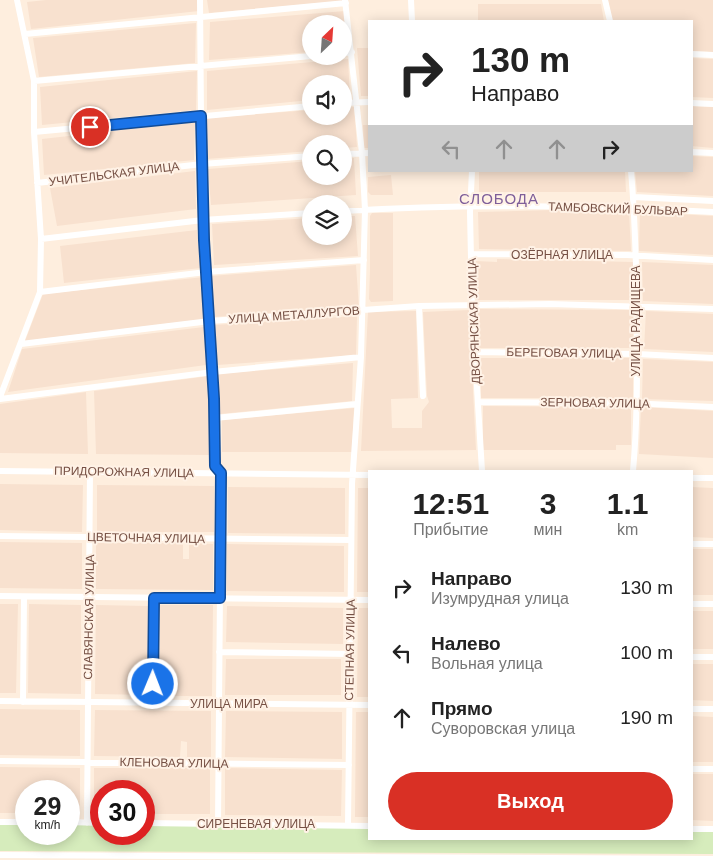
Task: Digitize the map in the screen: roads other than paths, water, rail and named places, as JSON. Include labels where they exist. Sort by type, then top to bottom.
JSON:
[{"type":"street","points":[[17,0],[34,81],[34,132],[40,239],[40,292],[0,398],[213,372],[361,358]]},
{"type":"street","points":[[200,0],[202,17],[203,220],[213,372],[215,466],[221,473],[218,824]]},
{"type":"street","points":[[411,0],[412,20]]},
{"type":"street","points":[[599,0],[605,0],[610,20]]},
{"type":"street","points":[[25,34],[346,2],[348,15]]},
{"type":"street","points":[[40,292],[206,272],[364,260],[366,153],[357,102],[352,52]]},
{"type":"street","points":[[693,54],[713,55]]},
{"type":"street","points":[[34,81],[302,57]]},
{"type":"street","points":[[352,102],[368,102]]},
{"type":"street","points":[[693,103],[713,104]]},
{"type":"street","points":[[34,132],[302,107]]},
{"type":"street","points":[[693,152],[713,153]]},
{"type":"street","points":[[352,154],[366,153]]},
{"type":"street","name":"УЧИТЕЛЬСКАЯ УЛИЦА","points":[[37,183],[202,164],[302,157]]},
{"type":"street","name":"ДВОРЯНСКАЯ УЛИЦА","points":[[472,172],[470,207],[472,305],[482,470]]},
{"type":"street","name":"УЛИЦА РАДИЩЕВА","points":[[631,172],[634,197],[637,306],[633,470]]},
{"type":"street","name":"ТАМБОВСКИЙ БУЛЬВАР","points":[[634,197],[713,201]]},
{"type":"street","name":"ТАМБОВСКИЙ БУЛЬВАР","points":[[352,211],[470,207],[634,208],[713,212]]},
{"type":"street","points":[[40,239],[203,220],[302,214]]},
{"type":"street","name":"ОЗЁРНАЯ УЛИЦА","points":[[471,254],[635,256],[713,260]]},
{"type":"street","name":"СТЕПНАЯ УЛИЦА","points":[[348,825],[351,540],[353,475],[361,358],[364,260]]},
{"type":"street","points":[[472,305],[637,306],[713,309]]},
{"type":"street","name":"УЛИЦА МЕТАЛЛУРГОВ","points":[[21,344],[210,321],[419,306],[472,305]]},
{"type":"street","points":[[419,306],[423,396]]},
{"type":"street","name":"БЕРЕГОВАЯ УЛИЦА","points":[[474,352],[637,354],[713,358]]},
{"type":"street","name":"ЗЕРНОВАЯ УЛИЦА","points":[[478,402],[713,407]]},
{"type":"street","points":[[215,418],[357,404]]},
{"type":"street","name":"ПРИДОРОЖНАЯ УЛИЦА","points":[[0,471],[368,475]]},
{"type":"street","name":"СЛАВЯНСКАЯ УЛИЦА","points":[[87,823],[90,472]]},
{"type":"street","points":[[693,478],[713,478]]},
{"type":"street","name":"ЦВЕТОЧНАЯ УЛИЦА","points":[[0,536],[351,540]]},
{"type":"street","points":[[693,544],[713,544]]},
{"type":"street","points":[[0,596],[368,600]]},
{"type":"street","points":[[23,702],[24,597]]},
{"type":"street","points":[[153,703],[154,598]]},
{"type":"street","points":[[693,604],[713,604]]},
{"type":"street","points":[[219,652],[350,654]]},
{"type":"street","points":[[693,656],[713,657]]},
{"type":"street","name":"УЛИЦА МИРА","points":[[0,701],[368,705]]},
{"type":"street","points":[[693,709],[713,709]]},
{"type":"street","name":"КЛЕНОВАЯ УЛИЦА","points":[[0,761],[349,765]]},
{"type":"street","points":[[693,769],[713,769]]},
{"type":"street","points":[[0,822],[15,822]]},
{"type":"street","points":[[80,823],[87,823]]},
{"type":"street","name":"СИРЕНЕВАЯ УЛИЦА","points":[[155,824],[368,826]]},
{"type":"street","points":[[693,828],[713,829]]},
{"type":"street","points":[[0,855],[56,858],[713,859]]},
{"type":"district","name":"СЛОБОДА","points":[[499,198]]}]
